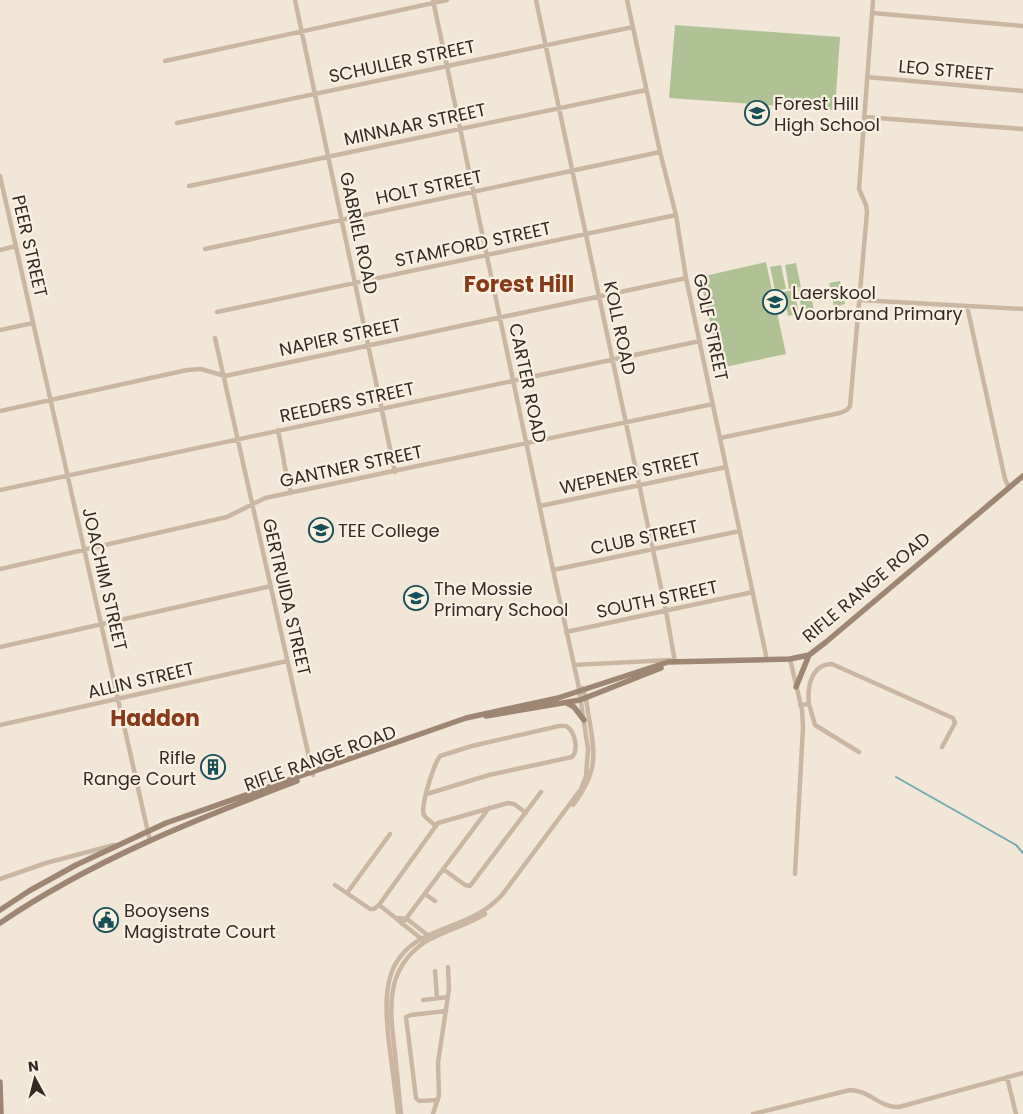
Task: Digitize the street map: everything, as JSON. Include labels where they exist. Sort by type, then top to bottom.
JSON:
[{"type":"main road","name":"RIFLE RANGE ROAD","points":[[675,661],[790,659],[809,655],[1023,476]]},
{"type":"main road","points":[[796,688],[809,655]]},
{"type":"main road","points":[[665,665],[675,661]]},
{"type":"main road","name":"RIFLE RANGE ROAD","points":[[0,923],[68,882],[150,841],[313,773],[466,718],[496,710],[528,705],[581,691],[665,665]]},
{"type":"main road","name":"RIFLE RANGE ROAD","points":[[0,910],[61,873],[147,831],[184,816],[484,716],[583,699],[665,665]]},
{"type":"main road","points":[[567,703],[574,707],[584,720]]},
{"type":"main road","points":[[0,1082],[2,1114]]},
{"type":"street","name":"GABRIEL ROAD","points":[[295,0],[395,472]]},
{"type":"street","points":[[165,61],[434,1],[447,0]]},
{"type":"street","name":"KOLL ROAD","points":[[536,0],[675,661]]},
{"type":"street","name":"GOLF STREET","points":[[627,0],[660,152],[676,215],[686,278],[766,660]]},
{"type":"street","points":[[720,438],[840,413],[847,410],[851,403],[867,212],[866,205],[858,189],[873,0]]},
{"type":"street","name":"CARTER ROAD","points":[[434,1],[566,632],[583,699]]},
{"type":"street","points":[[872,13],[1023,26]]},
{"type":"street","name":"SCHULLER STREET","points":[[177,123],[633,27]]},
{"type":"street","name":"LEO STREET","points":[[867,77],[1023,90]]},
{"type":"street","name":"MINNAAR STREET","points":[[189,186],[646,90]]},
{"type":"street","points":[[864,117],[1023,129]]},
{"type":"street","name":"HOLT STREET","points":[[205,249],[660,152]]},
{"type":"street","name":"PEER STREET","points":[[0,176],[33,323]]},
{"type":"street","name":"STAMFORD STREET","points":[[217,312],[676,215]]},
{"type":"street","points":[[0,250],[16,246]]},
{"type":"street","name":"NAPIER STREET","points":[[0,411],[187,370],[201,370],[225,376],[686,278]]},
{"type":"street","points":[[859,300],[1023,309]]},
{"type":"street","points":[[967,306],[1005,479],[1009,488]]},
{"type":"street","points":[[0,330],[33,323]]},
{"type":"street","name":"JOACHIM STREET","points":[[33,323],[150,841]]},
{"type":"street","name":"GERTRUIDA STREET","points":[[216,338],[313,773]]},
{"type":"street","name":"REEDERS STREET","points":[[0,490],[700,341]]},
{"type":"street","name":"GANTNER STREET","points":[[0,569],[227,517],[252,503],[266,498],[713,404]]},
{"type":"street","points":[[278,430],[291,493]]},
{"type":"street","name":"WEPENER STREET","points":[[540,506],[726,467]]},
{"type":"street","name":"CLUB STREET","points":[[553,570],[740,530]]},
{"type":"street","points":[[0,647],[271,586]]},
{"type":"street","name":"SOUTH STREET","points":[[566,632],[753,592]]},
{"type":"street","points":[[790,659],[803,728],[795,874]]},
{"type":"street","name":"ALLIN STREET","points":[[0,725],[288,661]]},
{"type":"street","name":"RIFLE RANGE ROAD","points":[[574,666],[675,661]]},
{"type":"street","points":[[860,752],[815,725],[809,704],[808,691],[813,676],[823,666],[832,664],[954,718],[955,723],[942,747]]},
{"type":"street","points":[[583,699],[590,769]]},
{"type":"street","points":[[400,1114],[390,1056],[385,1004],[388,982],[397,962],[409,948],[473,917],[495,902],[581,789],[590,769],[594,742],[583,699]]},
{"type":"street","points":[[800,705],[809,704]]},
{"type":"street","points":[[426,794],[490,775],[572,757],[575,751],[572,732],[566,726],[559,726],[472,746],[440,756],[426,794],[423,808],[424,814],[436,826]]},
{"type":"street","points":[[443,869],[465,885],[470,886],[541,792]]},
{"type":"street","points":[[335,884],[370,909],[374,909],[436,826],[442,821],[510,803],[526,813]]},
{"type":"street","points":[[402,924],[489,808]]},
{"type":"street","points":[[347,893],[390,834]]},
{"type":"street","points":[[0,879],[62,858],[121,844]]},
{"type":"street","points":[[425,894],[435,902]]},
{"type":"street","points":[[379,904],[424,940]]},
{"type":"street","points":[[398,918],[406,919],[430,937]]},
{"type":"street","points":[[433,1114],[438,1100],[439,1057],[448,997],[448,967]]},
{"type":"street","points":[[435,971],[437,998]]},
{"type":"street","points":[[423,1000],[448,997]]},
{"type":"street","points":[[438,1100],[422,1101],[416,1098],[406,1017],[412,1014],[446,1011]]},
{"type":"street","points":[[753,1114],[850,1090],[863,1092],[888,1106],[899,1107],[1023,1073]]},
{"type":"street","points":[[1007,1078],[1016,1114]]},
{"type":"green space","points":[[675,25],[840,37],[835,110],[669,98]]},
{"type":"green space","points":[[766,262],[786,354],[720,368],[700,277]]},
{"type":"green space","points":[[796,263],[801,287],[789,289],[785,265]]},
{"type":"green space","points":[[781,265],[786,289],[775,291],[770,267]]},
{"type":"green space","points":[[840,281],[845,304],[834,307],[829,283]]},
{"type":"green space","points":[[809,287],[814,310],[802,313],[798,289]]},
{"type":"green space","points":[[794,290],[799,314],[788,316],[783,292]]},
{"type":"waterway","points":[[896,777],[1016,845],[1023,853]]},
{"type":"place","name":"Forest Hill High School","points":[[757,113]]},
{"type":"place","name":"Laerskool Voorbrand Primary","points":[[775,302]]},
{"type":"place","name":"TEE College","points":[[321,530]]},
{"type":"place","name":"The Mossie Primary School","points":[[416,598]]},
{"type":"place","name":"Rifle Range Court","points":[[213,767]]},
{"type":"place","name":"Booysens Magistrate Court","points":[[106,920]]},
{"type":"district","name":"Forest Hill","points":[[519,284]]},
{"type":"district","name":"Haddon","points":[[155,718]]}]
